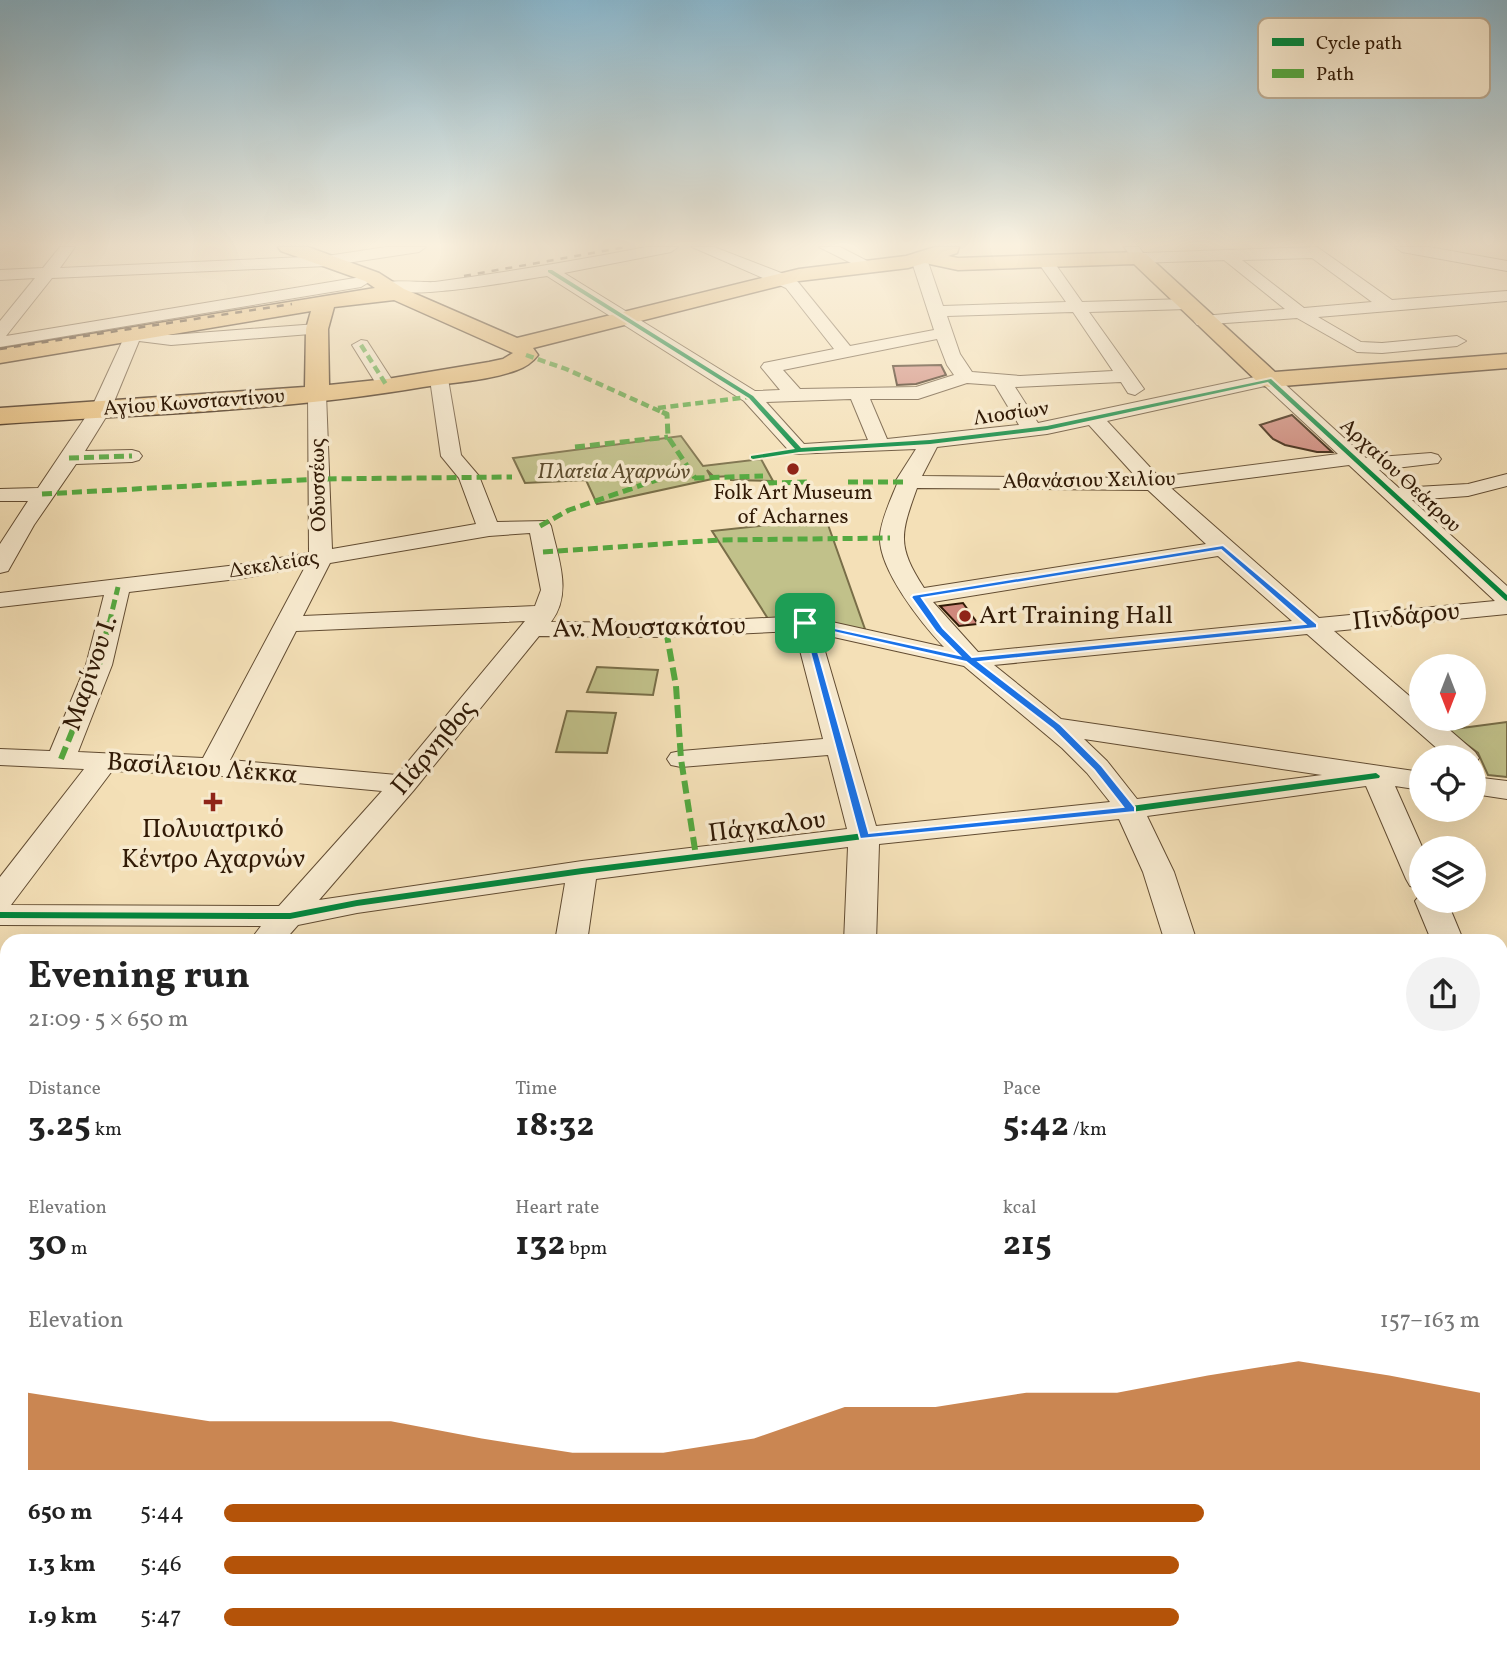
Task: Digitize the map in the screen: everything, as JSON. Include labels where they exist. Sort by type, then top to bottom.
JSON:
[{"type":"main road","points":[[0,356],[196,324]]},
{"type":"main road","name":"Οδυσσέως","points":[[317,394],[318,324]]},
{"type":"main road","points":[[470,324],[516,345],[598,324]]},
{"type":"main road","name":"Αρχαίου Θεάτρου","points":[[1209,324],[1269,380]]},
{"type":"main road","name":"Αγίου Κωνσταντίνου","points":[[0,416],[317,394],[439,379],[517,362],[526,355],[526,351],[516,345]]},
{"type":"main road","name":"Λιοσίων","points":[[1269,380],[1507,361]]},
{"type":"street","points":[[0,342],[94,324]]},
{"type":"street","points":[[634,324],[751,397],[918,393],[966,377],[1002,381],[1128,376]]},
{"type":"street","points":[[824,324],[845,351]]},
{"type":"street","points":[[940,324],[956,365],[966,377]]},
{"type":"street","points":[[1089,324],[1142,399],[1149,404]]},
{"type":"street","points":[[1319,324],[1357,347],[1365,348],[1457,341]]},
{"type":"street","points":[[0,566],[10,543],[101,410],[133,335],[171,340],[317,329]]},
{"type":"street","points":[[794,394],[770,367],[943,333]]},
{"type":"street","points":[[361,345],[387,386]]},
{"type":"street","points":[[439,379],[451,456],[469,476],[489,529]]},
{"type":"street","name":"Λιοσίων","points":[[751,397],[799,450],[930,442],[1032,430],[1269,380]]},
{"type":"street","name":"Αρχαίου Θεάτρου","points":[[1269,380],[1507,599]]},
{"type":"street","points":[[1002,381],[1032,430]]},
{"type":"street","points":[[858,393],[880,445]]},
{"type":"street","name":"Οδυσσέως","points":[[212,767],[321,559],[317,394]]},
{"type":"street","points":[[1094,419],[1154,484],[1223,548],[1450,745]]},
{"type":"street","points":[[930,442],[906,482],[890,538],[900,567],[916,597],[939,630],[970,660],[1057,727],[1098,768],[1131,809],[1145,839],[1178,934]]},
{"type":"street","points":[[69,458],[132,456]]},
{"type":"street","name":"Αθανάσιου Χειλίου","points":[[906,482],[1154,484],[1358,461],[1431,459]]},
{"type":"street","points":[[1394,495],[1468,490],[1507,481]]},
{"type":"street","points":[[0,495],[42,494]]},
{"type":"street","name":"Δεκελείας","points":[[0,600],[321,559],[489,529],[540,526],[552,590],[539,621]]},
{"type":"street","points":[[916,597],[1223,548]]},
{"type":"street","name":"Μαρίνου Ι.","points":[[61,759],[99,666],[118,587]]},
{"type":"street","name":"Πινδάρου","points":[[970,660],[1507,607]]},
{"type":"street","name":"Αν. Μουστακάτου","points":[[286,624],[539,621],[666,630],[805,623],[970,660]]},
{"type":"street","name":"Πάρνηθος","points":[[273,934],[404,784],[539,621]]},
{"type":"street","points":[[805,623],[864,836],[860,934]]},
{"type":"street","points":[[1057,727],[1409,780]]},
{"type":"street","points":[[681,759],[840,746]]},
{"type":"street","name":"Βασίλειου Λέκκα","points":[[0,757],[212,767],[404,784]]},
{"type":"street","points":[[0,898],[104,762]]},
{"type":"street","points":[[1376,776],[1409,852]]},
{"type":"street","name":"Πάγκαλου","points":[[0,915],[290,916],[358,903],[582,871],[864,836],[1131,809],[1376,776]]},
{"type":"street","points":[[572,934],[582,871]]},
{"type":"street","points":[[1436,913],[1445,934]]},
{"type":"green space","name":"Πλατεία Αχαρνών","points":[[681,436],[703,466],[761,459],[773,481],[731,480],[730,476],[714,477],[707,470],[712,479],[597,504],[586,480],[525,483],[513,458]]},
{"type":"green space","points":[[826,519],[866,632],[772,625],[712,531]]},
{"type":"green space","points":[[597,667],[658,670],[653,695],[587,692]]},
{"type":"green space","points":[[567,711],[616,713],[607,753],[556,752]]},
{"type":"green space","points":[[1507,722],[1507,777],[1488,775],[1486,745],[1467,745],[1450,732],[1486,732],[1486,725]]},
{"type":"building","points":[[941,365],[946,375],[916,384],[897,385],[893,366]]},
{"type":"building","points":[[1292,415],[1332,452],[1317,452],[1285,445],[1273,439],[1260,425]]},
{"type":"building","name":"Art Training Hall","points":[[963,603],[978,624],[959,626],[940,606]]},
{"type":"railway","points":[[0,349],[159,324]]},
{"type":"marked path","points":[[361,345],[387,386]]},
{"type":"marked path","points":[[526,355],[566,369],[667,414],[668,437],[695,478]]},
{"type":"marked path","points":[[658,408],[748,397]]},
{"type":"marked path","points":[[575,447],[668,437]]},
{"type":"marked path","points":[[69,458],[132,456]]},
{"type":"marked path","points":[[540,526],[569,510],[674,474],[695,478],[763,476]]},
{"type":"marked path","points":[[42,494],[319,479],[512,477]]},
{"type":"marked path","points":[[767,483],[812,482]]},
{"type":"marked path","points":[[848,482],[906,482]]},
{"type":"marked path","points":[[543,552],[720,540],[890,538]]},
{"type":"marked path","points":[[61,759],[99,665],[118,587]]},
{"type":"marked path","points":[[666,630],[676,686],[681,759],[696,856]]},
{"type":"cycle path","points":[[635,324],[751,397],[799,450]]},
{"type":"cycle path","points":[[753,457],[799,450],[930,442],[1047,428],[1269,380],[1507,599]]},
{"type":"cycle path","points":[[0,915],[290,916],[357,903],[582,871],[864,836],[1131,809],[1376,776]]},
{"type":"place","name":"Folk Art Museum of Acharnes","points":[[793,469]]},
{"type":"place","name":"Art Training Hall","points":[[965,616]]},
{"type":"place","name":"Πολυιατρικό Κέντρο Αχαρνών","points":[[213,802]]},
{"type":"route","points":[[805,623],[826,630],[885,639],[970,660],[1313,626],[1223,548],[916,597],[939,630],[970,660],[1057,727],[1098,768],[1131,809],[864,836],[805,623]]}]
